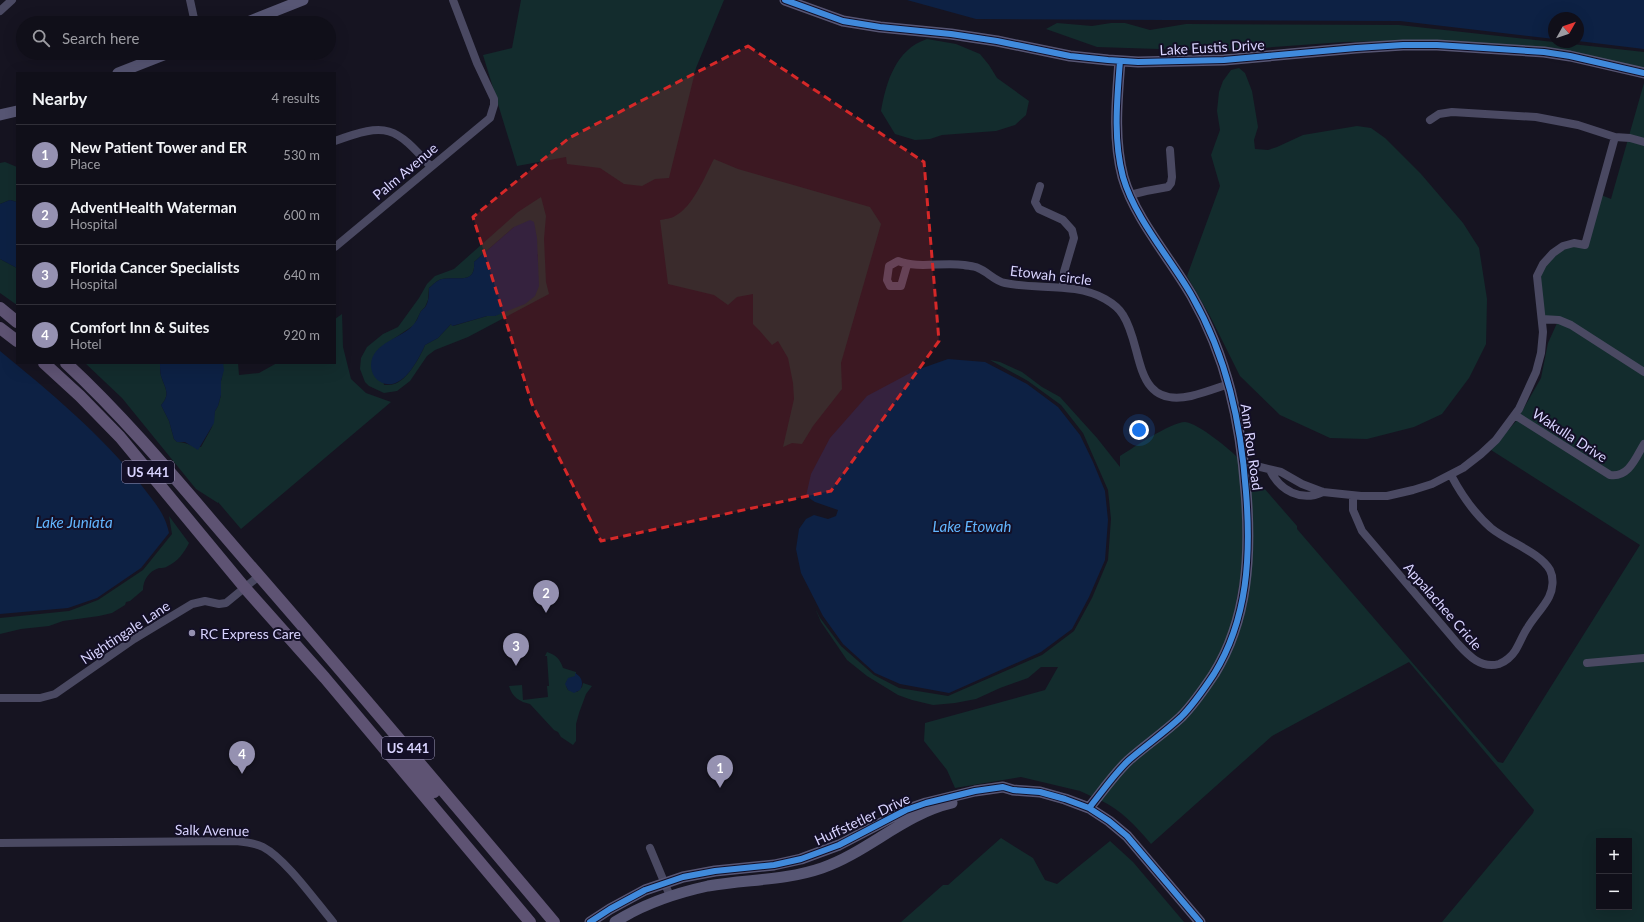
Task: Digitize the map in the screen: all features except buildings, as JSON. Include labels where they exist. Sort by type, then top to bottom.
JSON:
[{"type":"main road","points":[[0,308],[16,321]]},
{"type":"main road","points":[[0,328],[16,340]]},
{"type":"main road","name":"US 441","points":[[45,364],[80,396],[120,437],[245,588],[395,761],[530,922]]},
{"type":"main road","name":"US 441","points":[[67,364],[134,430],[183,486],[398,736],[554,922]]},
{"type":"main road","points":[[395,761],[401,761],[412,767],[476,840],[488,843]]},
{"type":"street","points":[[0,11],[12,0]]},
{"type":"street","points":[[190,0],[193,16]]},
{"type":"street","points":[[263,16],[304,0]]},
{"type":"street","name":"Palm Avenue","points":[[336,246],[490,118],[494,99],[477,63],[453,0]]},
{"type":"street","name":"Lake Eustis Drive","points":[[785,0],[843,21],[997,41],[1070,56],[1120,61],[1179,62],[1356,48],[1403,45],[1437,45],[1544,52],[1644,73]]},
{"type":"street","points":[[121,72],[151,60]]},
{"type":"street","name":"Ann Rou Road","points":[[1089,808],[1117,773],[1130,760],[1182,716],[1198,697],[1225,653],[1236,626],[1242,603],[1248,558],[1248,514],[1239,426],[1229,384],[1220,356],[1199,309],[1135,205],[1124,179],[1117,145],[1116,125],[1120,61]]},
{"type":"street","points":[[0,114],[16,111]]},
{"type":"street","points":[[1430,120],[1438,114],[1452,112],[1536,117],[1578,125],[1615,137],[1630,138],[1644,142]]},
{"type":"street","points":[[336,141],[369,130],[388,131],[405,140],[431,167]]},
{"type":"street","points":[[1244,464],[1281,472],[1324,492],[1353,496],[1387,496],[1432,484],[1451,475],[1481,454],[1496,440],[1515,415],[1536,372],[1541,353],[1542,319],[1537,276],[1543,264],[1553,253],[1563,246],[1574,243],[1585,245],[1615,137]]},
{"type":"street","points":[[1130,195],[1168,187],[1171,183],[1172,177],[1170,150]]},
{"type":"street","points":[[1040,186],[1035,202],[1039,208],[1063,220],[1072,230],[1074,238],[1064,272],[1063,287]]},
{"type":"street","name":"Etowah circle","points":[[907,264],[962,265],[978,268],[1002,282],[1017,285],[1063,287],[1094,293],[1118,308],[1124,316],[1130,331],[1140,368],[1151,387],[1162,395],[1172,398],[1191,396],[1229,384]]},
{"type":"street","points":[[1542,319],[1559,320],[1571,325],[1644,372]]},
{"type":"street","name":"Wakulla Drive","points":[[1515,415],[1610,475],[1618,476],[1625,472],[1644,444]]},
{"type":"street","points":[[1270,470],[1284,489],[1294,495],[1318,495],[1324,492]]},
{"type":"street","name":"Appalachee Cricle","points":[[1353,496],[1353,510],[1362,531],[1458,644],[1474,661],[1485,664],[1499,664],[1509,658],[1515,651],[1521,637],[1549,596],[1553,584],[1550,571],[1542,560],[1491,527],[1476,512],[1456,486],[1451,475]]},
{"type":"street","points":[[1301,496],[1304,484]]},
{"type":"street","name":"Nightingale Lane","points":[[0,698],[40,698],[55,694],[134,639],[192,604],[206,601],[222,604],[259,576]]},
{"type":"street","points":[[1587,663],[1644,658]]},
{"type":"street","name":"Huffstetler Drive","points":[[590,922],[627,899],[645,890],[683,877],[715,871],[774,865],[801,859],[839,845],[894,816],[926,803],[974,791],[1003,787],[1013,790],[1040,792],[1065,799],[1089,808],[1109,821],[1127,836],[1200,922]]},
{"type":"street","name":"Huffstetler Drive","points":[[615,922],[635,911],[670,896],[709,886],[770,880],[800,874],[823,867],[861,849],[905,822],[928,811],[949,804],[1004,794],[1013,790]]},
{"type":"street","name":"Salk Avenue","points":[[0,843],[236,841],[256,844],[264,847],[283,863],[332,922]]},
{"type":"street","points":[[650,848],[670,896]]},
{"type":"highlighted area","points":[[748,46],[924,162],[939,341],[831,491],[601,541],[532,404],[473,217],[569,138]]},
{"type":"green space","points":[[521,0],[724,0],[696,68],[669,178],[655,179],[642,186],[624,184],[600,168],[567,164],[566,157],[517,166],[483,55],[512,48]]},
{"type":"green space","points":[[1057,23],[1092,26],[1111,23],[1125,23],[1150,30],[1186,24],[1399,25],[1548,41],[1548,48],[1584,48],[1584,45],[1644,52],[1644,68],[1437,40],[1344,42],[1220,51],[1097,47],[1046,29]]},
{"type":"green space","points":[[927,39],[956,44],[980,54],[997,78],[1029,101],[1026,115],[1015,125],[996,131],[942,135],[930,139],[915,140],[895,134],[881,111],[886,89],[894,68],[907,50]]},
{"type":"green space","points":[[1239,68],[1245,73],[1252,91],[1258,127],[1254,140],[1255,149],[1268,150],[1303,135],[1357,126],[1371,128],[1385,138],[1421,174],[1463,223],[1479,248],[1487,299],[1486,344],[1469,378],[1442,414],[1414,427],[1367,439],[1330,438],[1280,415],[1240,376],[1210,316],[1187,276],[1220,186],[1211,155],[1220,130],[1217,111],[1219,92],[1223,81],[1231,70]]},
{"type":"green space","points":[[1644,83],[1644,922],[1442,922],[1534,810],[1409,662],[1272,736],[1151,844],[1128,819],[1100,800],[1120,775],[1185,718],[1240,627],[1249,471],[1297,526],[1297,529],[1498,762],[1503,763],[1640,545],[1491,450],[1517,420],[1541,378],[1548,343],[1558,321],[1538,315],[1540,266],[1555,249],[1585,243],[1601,195],[1611,199]]},
{"type":"green space","points":[[714,159],[738,169],[870,207],[881,224],[841,363],[842,389],[813,426],[802,444],[792,443],[783,447],[794,399],[793,383],[788,358],[778,341],[772,345],[753,324],[753,294],[737,297],[728,305],[714,295],[668,284],[660,220],[673,217],[687,206],[698,190]]},
{"type":"green space","points":[[5,162],[16,167],[16,202],[10,200],[0,204],[0,163]]},
{"type":"green space","points":[[541,197],[546,216],[544,239],[546,282],[549,294],[468,337],[435,350],[427,356],[410,381],[397,391],[384,393],[369,386],[365,382],[360,369],[361,358],[367,347],[383,334],[398,327],[427,284],[435,276],[454,269],[518,212]],"holes":[[[514,227],[538,255],[537,269],[495,316],[487,316],[453,326],[451,324],[438,338],[425,345],[415,364],[404,378],[394,384],[384,385],[380,348],[414,325],[428,300],[429,288],[438,280],[469,277],[474,269],[474,262]]]},
{"type":"green space","points":[[0,259],[16,267],[16,304],[0,293]]},
{"type":"green space","points":[[342,314],[343,347],[351,379],[366,393],[391,402],[241,529],[218,502],[196,489],[122,398],[86,364],[160,364],[161,374],[166,391],[166,398],[161,405],[169,421],[174,439],[177,442],[201,447],[212,427],[215,411],[221,395],[223,364],[238,364],[239,375],[259,373],[275,364],[336,364],[336,318]]},
{"type":"green space","points":[[990,360],[1000,362],[1022,372],[1042,387],[1060,397],[1097,438],[1120,467],[1120,456],[1171,426],[1185,422],[1206,432],[1240,460],[1244,558],[1232,626],[1211,672],[1179,713],[1093,797],[1080,791],[1021,777],[955,788],[947,770],[924,741],[925,723],[1045,690],[1058,667],[1041,667],[1028,678],[1000,688],[976,699],[933,705],[912,700],[898,695],[867,676],[847,660],[821,622],[815,608],[820,618],[841,646],[874,675],[899,688],[948,696],[1042,655],[1074,631],[1092,598],[1108,560],[1111,519],[1108,490],[1083,433],[1061,405],[1028,381]]},
{"type":"green space","points":[[169,516],[189,543],[175,562],[166,567],[152,571],[147,576],[143,590],[130,601],[126,602],[125,605],[112,613],[0,634],[0,618],[69,611],[98,600],[143,570],[172,534]]},
{"type":"green space","points":[[547,652],[553,654],[557,658],[563,668],[576,672],[576,676],[566,682],[568,690],[577,692],[582,687],[583,683],[592,686],[586,694],[579,713],[576,724],[576,741],[573,745],[561,737],[558,732],[554,730],[530,704],[517,698],[510,690],[509,686],[522,685],[523,700],[548,697],[547,686],[549,686],[547,656],[545,656]]},
{"type":"green space","points":[[1001,838],[1033,858],[1045,880],[1057,884],[1110,841],[1133,862],[1184,922],[901,922],[943,885],[948,885]]},
{"type":"water","points":[[907,0],[1644,0],[1644,49],[1584,42],[1584,12],[1548,12],[1548,38],[1400,21],[976,19]]},
{"type":"water","points":[[10,200],[16,202],[16,267],[0,259],[0,204]]},
{"type":"water","points":[[530,220],[534,222],[537,238],[539,286],[535,296],[525,304],[495,316],[487,316],[452,326],[451,324],[438,338],[425,345],[413,367],[401,380],[394,384],[387,384],[377,380],[374,376],[371,365],[376,351],[409,329],[415,323],[420,312],[427,304],[429,288],[437,281],[442,279],[469,277],[474,269],[474,262],[514,227]]},
{"type":"water","name":"Lake Juniata","points":[[0,351],[74,414],[110,449],[155,503],[165,519],[169,533],[141,568],[97,598],[68,608],[0,614]]},
{"type":"water","name":"Lake Etowah","points":[[948,359],[985,362],[1027,384],[1058,407],[1080,435],[1093,462],[1105,491],[1108,520],[1105,560],[1089,597],[1072,629],[1041,652],[949,693],[900,684],[875,673],[843,644],[823,616],[801,573],[796,549],[799,529],[806,519],[814,515],[828,519],[836,516],[838,510],[815,502],[806,496],[811,474],[830,438],[867,396],[914,371]]},
{"type":"water","points":[[160,364],[223,364],[224,370],[221,381],[221,395],[215,411],[214,423],[198,450],[185,442],[177,442],[174,439],[169,421],[161,405],[166,398],[166,391],[161,374]]},
{"type":"water","points":[[575,673],[581,678],[582,683],[580,690],[574,693],[568,690],[565,684],[568,678],[575,676]]},
{"type":"cycle path","points":[[785,0],[843,21],[880,27],[951,34],[997,41],[1070,56],[1108,60],[1138,62],[1224,60],[1356,48],[1403,45],[1437,45],[1544,52],[1570,56],[1644,73]]},
{"type":"cycle path","points":[[1089,808],[1124,765],[1175,723],[1198,697],[1214,674],[1234,631],[1240,609],[1245,586],[1248,539],[1244,466],[1236,416],[1223,367],[1204,319],[1192,296],[1136,208],[1123,177],[1117,134],[1120,61]]},
{"type":"cycle path","points":[[590,922],[645,890],[683,877],[715,871],[774,865],[801,859],[839,845],[906,810],[926,803],[975,791],[1003,787],[1013,790],[1040,792],[1065,799],[1089,808],[1109,821],[1127,836],[1200,922]]},
{"type":"place","name":"AdventHealth Waterman","points":[[546,613]]},
{"type":"place","name":"RC Express Care","points":[[192,633]]},
{"type":"place","name":"Florida Cancer Specialists","points":[[516,666]]},
{"type":"place","name":"Comfort Inn & Suites","points":[[242,774]]},
{"type":"place","name":"New Patient Tower and ER","points":[[720,788]]}]
